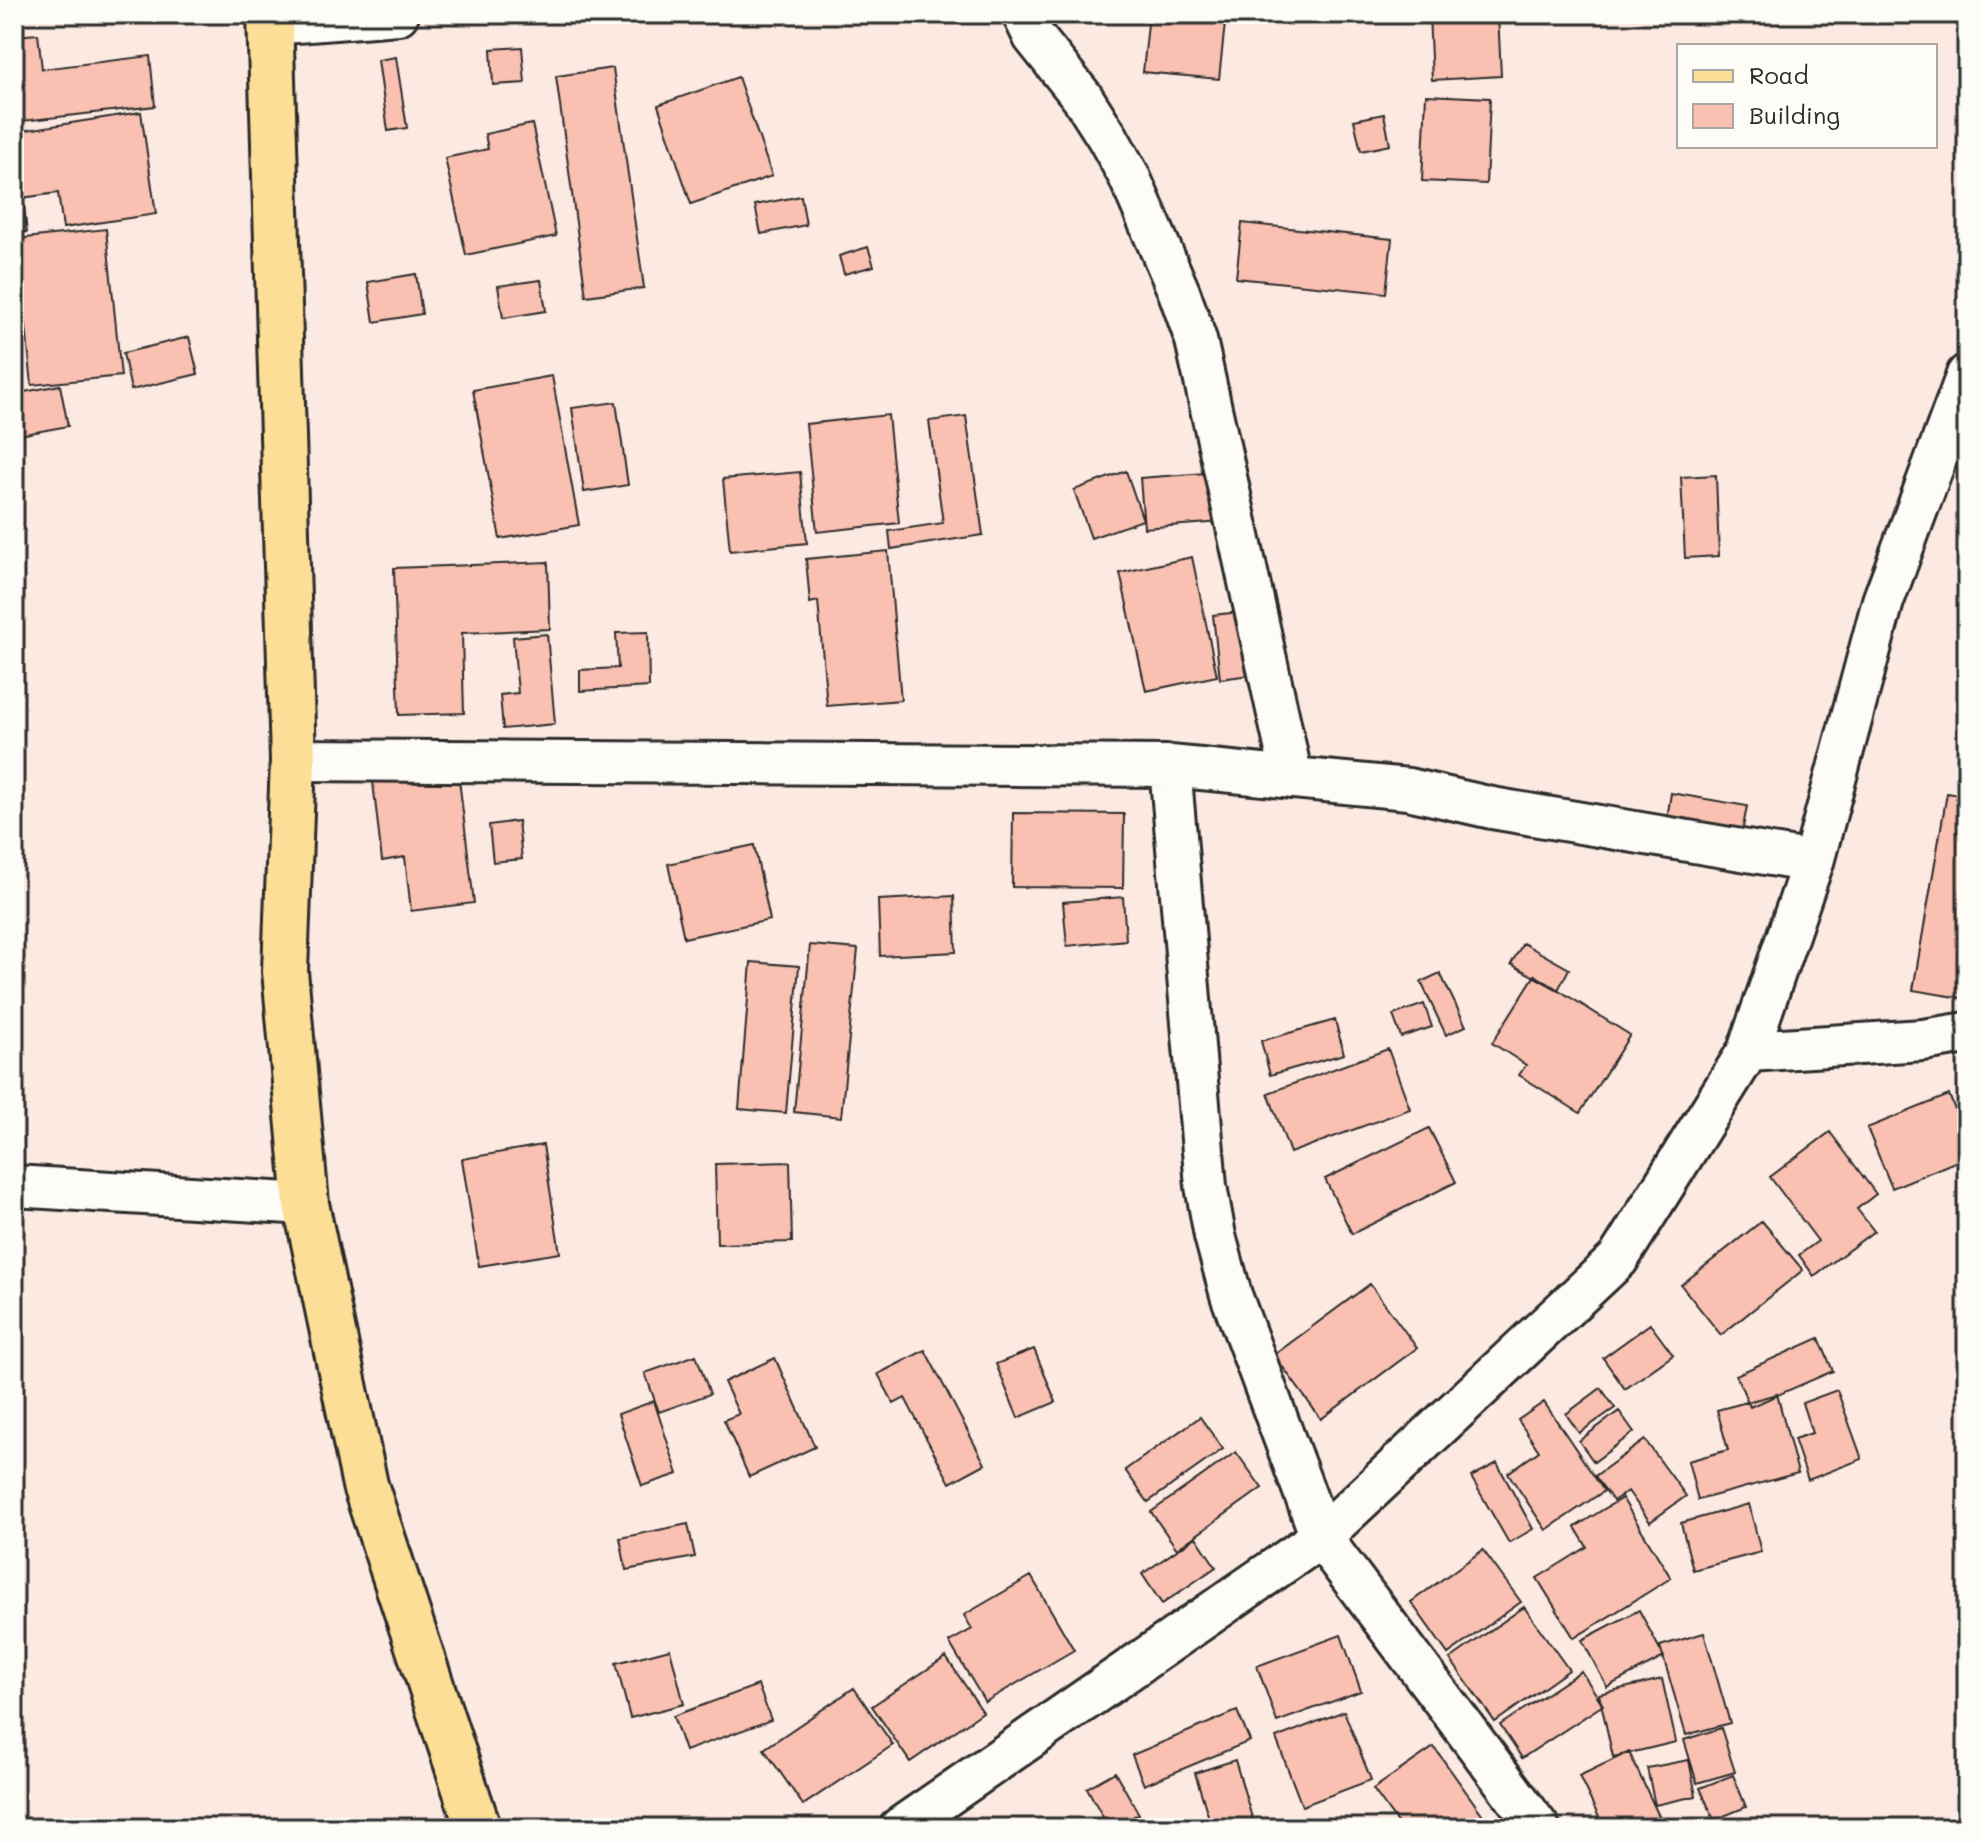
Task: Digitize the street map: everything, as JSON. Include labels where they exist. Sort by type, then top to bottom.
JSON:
[{"type":"main road","points":[[270,19],[293,760],[285,971],[306,1204],[365,1485],[478,1828]]},
{"type":"street","points":[[270,19],[398,14]]},
{"type":"street","points":[[1023,14],[1034,37],[1082,97],[1122,163],[1192,328],[1292,778]]},
{"type":"street","points":[[900,1828],[1321,1537],[1618,1259],[1748,1051],[1813,862],[1883,601],[1967,375]]},
{"type":"street","points":[[293,760],[1170,766],[1408,789],[1492,808],[1813,862]]},
{"type":"street","points":[[1170,766],[1206,1186],[1215,1236],[1231,1295],[1321,1537],[1539,1828]]},
{"type":"street","points":[[1748,1051],[1923,1040],[1967,1033]]},
{"type":"street","points":[[14,1186],[306,1204]]},
{"type":"building","points":[[1149,14],[1226,14],[1219,79],[1143,72]]},
{"type":"building","points":[[1429,14],[1498,14],[1501,76],[1432,80]]},
{"type":"building","points":[[38,34],[42,69],[150,56],[155,106],[14,122],[14,36]]},
{"type":"building","points":[[522,47],[525,83],[493,85],[491,49]]},
{"type":"building","points":[[396,57],[407,128],[388,131],[378,60]]},
{"type":"building","points":[[613,68],[644,288],[586,296],[556,76]]},
{"type":"building","points":[[738,77],[772,176],[691,204],[658,105]]},
{"type":"building","points":[[1426,95],[1490,98],[1486,184],[1422,181]]},
{"type":"building","points":[[141,112],[156,214],[63,228],[58,193],[14,199],[14,132]]},
{"type":"building","points":[[1384,114],[1390,145],[1361,151],[1354,120]]},
{"type":"building","points":[[532,124],[556,236],[466,255],[445,158],[488,149],[485,134]]},
{"type":"building","points":[[801,196],[806,225],[761,234],[755,205]]},
{"type":"building","points":[[23,200],[27,232],[14,233],[14,201]]},
{"type":"building","points":[[1242,223],[1392,239],[1386,293],[1236,278]]},
{"type":"building","points":[[106,229],[121,376],[32,385],[17,239]]},
{"type":"building","points":[[868,247],[874,266],[844,274],[839,256]]},
{"type":"building","points":[[416,274],[422,314],[374,322],[368,282]]},
{"type":"building","points":[[541,280],[546,311],[503,318],[498,286]]},
{"type":"building","points":[[189,337],[198,374],[131,390],[123,353]]},
{"type":"building","points":[[14,342],[20,342],[24,380],[14,381]]},
{"type":"building","points":[[552,376],[579,525],[500,539],[473,390]]},
{"type":"building","points":[[60,385],[68,426],[14,436],[14,394]]},
{"type":"building","points":[[616,402],[628,485],[584,492],[572,408]]},
{"type":"building","points":[[888,415],[899,523],[817,532],[806,424]]},
{"type":"building","points":[[966,416],[983,535],[891,549],[889,531],[943,523],[929,421]]},
{"type":"building","points":[[1126,471],[1143,520],[1091,538],[1074,490]]},
{"type":"building","points":[[800,472],[807,543],[730,551],[723,479]]},
{"type":"building","points":[[1219,472],[1222,522],[1144,528],[1140,478]]},
{"type":"building","points":[[1716,475],[1719,556],[1685,558],[1681,477]]},
{"type":"building","points":[[888,551],[901,700],[827,706],[818,601],[810,603],[806,559]]},
{"type":"building","points":[[1192,557],[1217,676],[1146,691],[1120,573]]},
{"type":"building","points":[[548,562],[550,629],[462,633],[464,713],[399,715],[394,568]]},
{"type":"building","points":[[1259,610],[1265,673],[1220,679],[1213,615]]},
{"type":"building","points":[[648,632],[649,687],[580,691],[580,670],[618,668],[616,633]]},
{"type":"building","points":[[547,634],[555,724],[503,729],[500,695],[518,693],[513,637]]},
{"type":"building","points":[[458,771],[474,903],[411,911],[405,857],[382,861],[373,782]]},
{"type":"building","points":[[1671,793],[1747,806],[1741,838],[1666,826]]},
{"type":"building","points":[[1947,793],[1967,796],[1967,999],[1913,990]]},
{"type":"building","points":[[1013,813],[1124,814],[1123,888],[1012,887]]},
{"type":"building","points":[[518,821],[522,859],[493,862],[489,825]]},
{"type":"building","points":[[754,845],[770,920],[684,938],[668,864]]},
{"type":"building","points":[[954,896],[956,952],[880,956],[878,900]]},
{"type":"building","points":[[1123,897],[1126,940],[1067,946],[1063,902]]},
{"type":"building","points":[[1523,943],[1569,969],[1558,990],[1511,964]]},
{"type":"building","points":[[810,945],[858,949],[841,1117],[794,1112]]},
{"type":"building","points":[[751,962],[799,966],[786,1113],[739,1109]]},
{"type":"building","points":[[1440,973],[1466,1026],[1446,1035],[1421,982]]},
{"type":"building","points":[[1535,975],[1630,1035],[1580,1113],[1519,1075],[1526,1065],[1492,1043]]},
{"type":"building","points":[[1424,1004],[1432,1027],[1401,1037],[1393,1015]]},
{"type":"building","points":[[1335,1020],[1344,1054],[1270,1075],[1261,1041]]},
{"type":"building","points":[[1388,1049],[1410,1109],[1290,1153],[1268,1093]]},
{"type":"building","points":[[1949,1095],[1967,1139],[1967,1157],[1892,1188],[1867,1128]]},
{"type":"building","points":[[1429,1128],[1456,1182],[1352,1234],[1325,1179]]},
{"type":"building","points":[[1830,1132],[1876,1194],[1857,1209],[1874,1231],[1814,1276],[1799,1255],[1818,1241],[1770,1177]]},
{"type":"building","points":[[543,1145],[560,1253],[479,1266],[462,1159]]},
{"type":"building","points":[[790,1162],[792,1242],[717,1244],[715,1164]]},
{"type":"building","points":[[1762,1221],[1803,1270],[1721,1335],[1681,1285]]},
{"type":"building","points":[[1370,1284],[1417,1348],[1321,1419],[1274,1355]]},
{"type":"building","points":[[1650,1324],[1673,1355],[1625,1389],[1603,1358]]},
{"type":"building","points":[[1819,1338],[1833,1371],[1750,1407],[1736,1375]]},
{"type":"building","points":[[1034,1349],[1056,1402],[1018,1418],[996,1364]]},
{"type":"building","points":[[925,1350],[985,1464],[950,1483],[905,1398],[894,1404],[878,1374]]},
{"type":"building","points":[[696,1355],[710,1394],[659,1412],[645,1373]]},
{"type":"building","points":[[775,1358],[815,1447],[749,1477],[724,1420],[739,1414],[724,1382]]},
{"type":"building","points":[[1601,1388],[1615,1408],[1579,1433],[1566,1414]]},
{"type":"building","points":[[1837,1390],[1862,1459],[1808,1480],[1794,1439],[1812,1433],[1802,1403]]},
{"type":"building","points":[[1777,1394],[1798,1473],[1698,1500],[1688,1461],[1728,1450],[1717,1410]]},
{"type":"building","points":[[654,1401],[678,1474],[642,1486],[618,1414]]},
{"type":"building","points":[[1544,1402],[1604,1491],[1546,1530],[1508,1473],[1539,1451],[1518,1420]]},
{"type":"building","points":[[1619,1411],[1634,1432],[1594,1462],[1579,1441]]},
{"type":"building","points":[[1200,1417],[1223,1449],[1148,1502],[1125,1470]]},
{"type":"building","points":[[1645,1440],[1686,1496],[1650,1522],[1628,1491],[1613,1501],[1595,1476]]},
{"type":"building","points":[[1236,1452],[1262,1488],[1177,1549],[1151,1512]]},
{"type":"building","points":[[1497,1463],[1533,1529],[1509,1543],[1471,1477]]},
{"type":"building","points":[[1622,1498],[1671,1578],[1574,1638],[1537,1578],[1587,1547],[1575,1527]]},
{"type":"building","points":[[1749,1504],[1761,1552],[1693,1570],[1681,1523]]},
{"type":"building","points":[[688,1524],[695,1557],[626,1570],[620,1538]]},
{"type":"building","points":[[1196,1537],[1216,1567],[1162,1604],[1142,1574]]},
{"type":"building","points":[[1483,1550],[1521,1602],[1448,1654],[1411,1602]]},
{"type":"building","points":[[1031,1576],[1074,1650],[985,1702],[949,1642],[972,1629],[964,1615]]},
{"type":"building","points":[[1524,1607],[1569,1670],[1495,1722],[1450,1659]]},
{"type":"building","points":[[1639,1610],[1664,1657],[1607,1687],[1582,1640]]},
{"type":"building","points":[[1704,1633],[1730,1723],[1686,1735],[1660,1646]]},
{"type":"building","points":[[1341,1635],[1361,1691],[1277,1722],[1257,1666]]},
{"type":"building","points":[[670,1649],[684,1704],[630,1718],[616,1663]]},
{"type":"building","points":[[946,1657],[983,1712],[910,1762],[872,1706]]},
{"type":"building","points":[[1581,1671],[1603,1705],[1522,1758],[1500,1725]]},
{"type":"building","points":[[1662,1679],[1676,1742],[1613,1757],[1599,1694]]},
{"type":"building","points":[[758,1685],[771,1720],[685,1751],[673,1716]]},
{"type":"building","points":[[854,1688],[893,1745],[803,1805],[764,1749]]},
{"type":"building","points":[[1237,1711],[1250,1741],[1144,1785],[1132,1755]]},
{"type":"building","points":[[1344,1711],[1371,1780],[1302,1806],[1276,1738]]},
{"type":"building","points":[[1721,1728],[1735,1772],[1697,1783],[1684,1740]]},
{"type":"building","points":[[1434,1747],[1492,1828],[1401,1828],[1373,1789]]},
{"type":"building","points":[[1629,1752],[1664,1827],[1604,1828],[1579,1776]]},
{"type":"building","points":[[1235,1760],[1255,1828],[1212,1828],[1195,1773]]},
{"type":"building","points":[[1689,1760],[1696,1796],[1655,1805],[1647,1768]]},
{"type":"building","points":[[1115,1772],[1139,1814],[1109,1828],[1087,1788]]},
{"type":"building","points":[[1733,1775],[1746,1807],[1714,1820],[1700,1788]]}]
